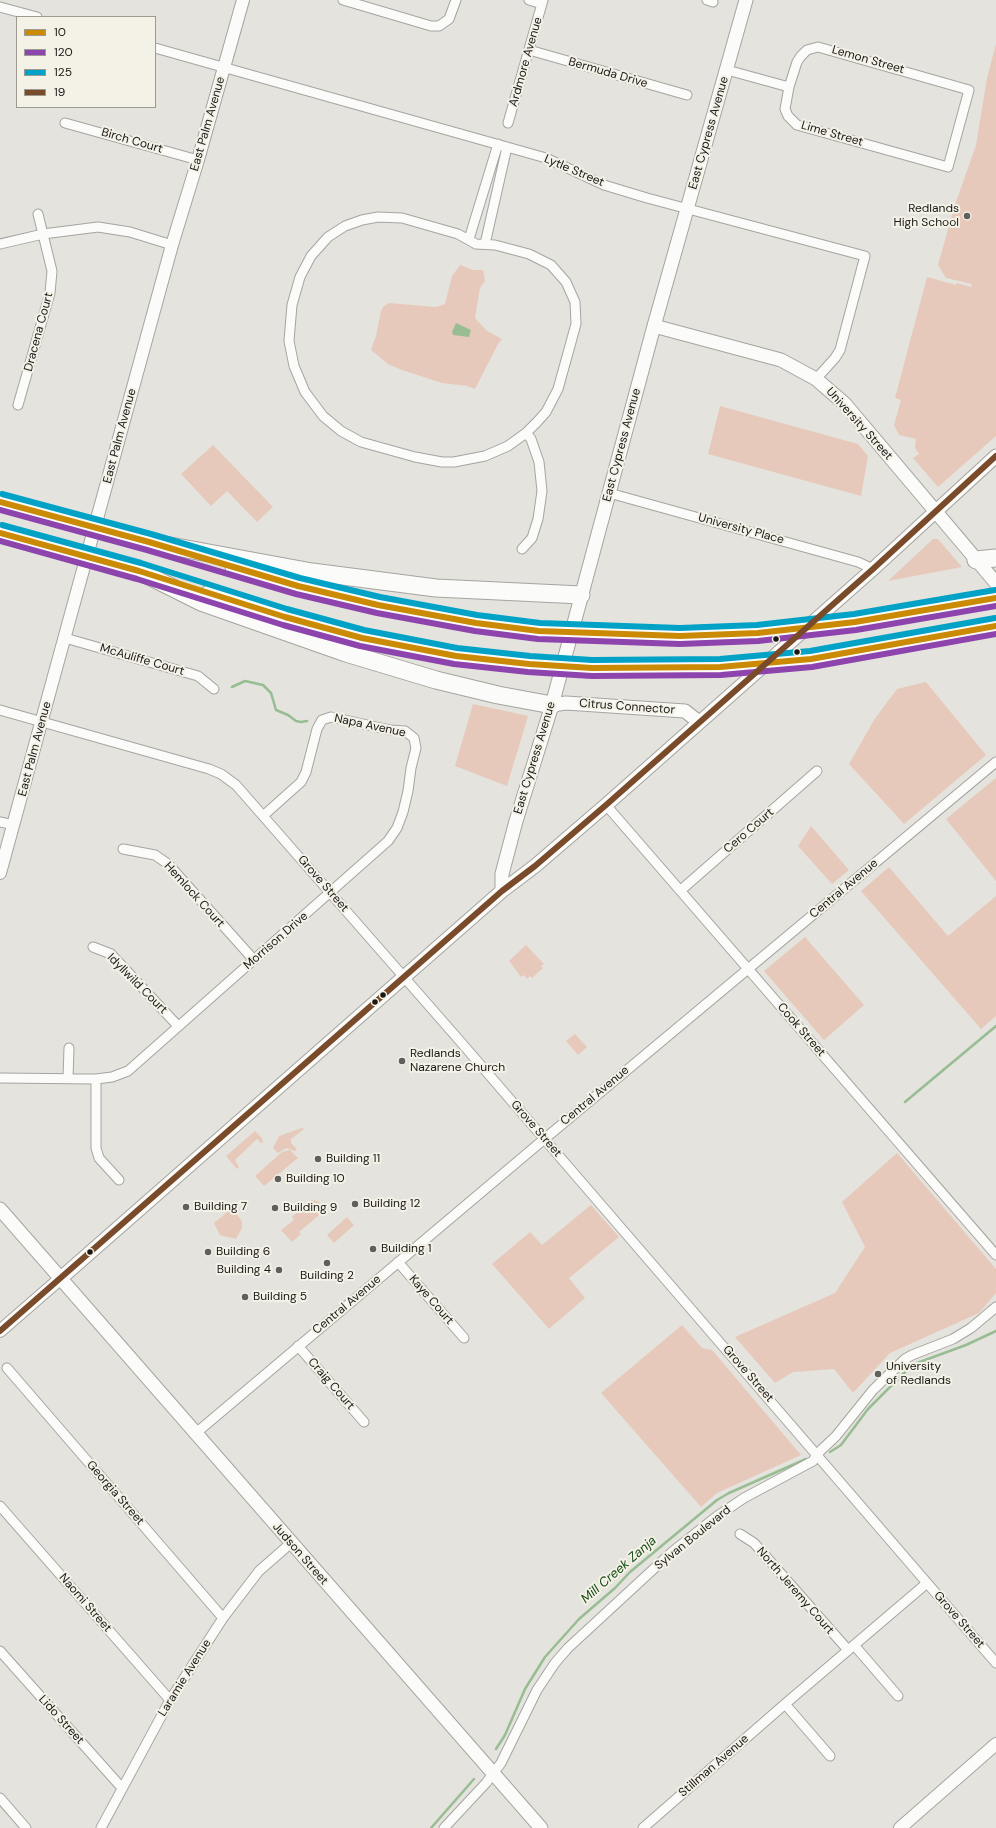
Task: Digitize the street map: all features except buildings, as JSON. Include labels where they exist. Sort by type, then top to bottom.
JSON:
[{"type":"highway","points":[[0,502],[149,542],[298,586],[378,605],[476,623],[539,631],[680,636],[758,633],[855,622],[996,598]]},
{"type":"highway","points":[[0,533],[139,571],[285,617],[362,638],[456,656],[529,664],[592,668],[720,667],[811,660],[996,626]]},
{"type":"highway","points":[[149,542],[312,572],[436,588],[581,595]]},
{"type":"highway","points":[[976,560],[996,558]]},
{"type":"highway","points":[[139,571],[201,602],[346,653],[436,680],[505,697],[552,705]]},
{"type":"main road","name":"East Cypress Avenue","points":[[502,891],[502,874],[511,839],[552,705],[654,326],[746,0]]},
{"type":"main road","name":"University Street","points":[[654,326],[781,360],[816,378],[845,404],[996,583]]},
{"type":"main road","points":[[61,1278],[502,891],[606,805],[873,569],[996,456]]},
{"type":"main road","name":"Citrus Connector","points":[[552,705],[566,703],[685,711],[700,722]]},
{"type":"main road","name":"Judson Street","points":[[0,1209],[541,1828]]},
{"type":"street","name":"East Palm Avenue","points":[[0,873],[172,245],[198,160],[242,0]]},
{"type":"street","points":[[343,0],[431,26],[439,26],[449,19],[456,0]]},
{"type":"street","points":[[529,0],[542,2]]},
{"type":"street","name":"Ardmore Avenue","points":[[508,123],[542,2]]},
{"type":"street","points":[[0,7],[33,16]]},
{"type":"street","name":"Lemon Street","points":[[789,87],[797,62],[801,56],[807,50],[818,47],[970,90],[948,166]]},
{"type":"street","name":"Lytle Street","points":[[156,48],[546,158],[604,185],[865,256],[840,350],[835,358],[816,378]]},
{"type":"street","name":"Bermuda Drive","points":[[529,50],[687,95]]},
{"type":"street","points":[[726,70],[789,87]]},
{"type":"street","name":"Lime Street","points":[[789,87],[785,109],[788,116],[797,125],[948,166]]},
{"type":"street","name":"Birch Court","points":[[66,123],[198,160]]},
{"type":"street","points":[[469,240],[498,144]]},
{"type":"street","points":[[486,244],[507,147]]},
{"type":"street","name":"Dracena Court","points":[[18,405],[50,293],[52,271],[38,214]]},
{"type":"street","points":[[378,217],[402,218],[458,234],[469,240],[476,244],[496,245],[529,254],[551,265],[566,282],[575,302],[575,332],[558,389],[546,412],[526,433],[508,446],[496,452],[471,460],[442,462],[409,456],[361,442],[341,431],[315,406],[305,392],[294,366],[289,341],[290,323],[296,291],[300,277],[311,256],[328,237],[345,226],[362,220],[378,217]]},
{"type":"street","points":[[0,244],[43,234],[98,227],[130,232],[172,245]]},
{"type":"street","points":[[522,549],[532,538],[540,512],[542,491],[539,462],[531,440],[526,433]]},
{"type":"street","name":"University Place","points":[[609,493],[858,562],[873,569]]},
{"type":"street","name":"McAuliffe Court","points":[[65,638],[198,676],[214,689]]},
{"type":"street","name":"Grove Street","points":[[0,710],[209,769],[222,774],[236,785],[817,1454],[996,1663]]},
{"type":"street","name":"Napa Avenue","points":[[264,816],[301,782],[306,772],[317,730],[322,720],[331,717],[368,726],[405,731],[414,738]]},
{"type":"street","name":"Morrison Drive","points":[[0,1078],[68,1078],[96,1080],[112,1078],[128,1071],[388,841],[397,828],[403,812],[408,791],[410,768],[416,748],[414,738]]},
{"type":"street","name":"Central Avenue","points":[[196,1433],[544,1139],[996,762]]},
{"type":"street","name":"Cero Court","points":[[681,890],[817,771]]},
{"type":"street","name":"Cook Street","points":[[606,805],[996,1255]]},
{"type":"street","points":[[0,822],[14,825]]},
{"type":"street","name":"Hemlock Court","points":[[123,850],[161,858],[254,960]]},
{"type":"street","name":"Idyllwild Court","points":[[93,947],[111,954],[178,1026]]},
{"type":"street","points":[[68,1078],[69,1048]]},
{"type":"street","points":[[96,1080],[96,1148],[99,1158],[119,1180]]},
{"type":"street","name":"Kaye Court","points":[[398,1262],[464,1338]]},
{"type":"street","points":[[0,1331],[61,1278]]},
{"type":"street","name":"Sylvan Boulevard","points":[[444,1828],[494,1773],[509,1750],[537,1690],[555,1663],[568,1648],[672,1552],[716,1516],[744,1498],[813,1461],[817,1454],[843,1428],[873,1390],[905,1359],[912,1354],[953,1339],[971,1328],[996,1307]]},
{"type":"street","name":"Craig Court","points":[[298,1346],[364,1422]]},
{"type":"street","name":"Georgia Street","points":[[7,1368],[223,1618]]},
{"type":"street","name":"Naomi Street","points":[[0,1506],[170,1700]]},
{"type":"street","name":"North Jeremy Court","points":[[740,1534],[754,1543],[851,1647]]},
{"type":"street","name":"Laramie Avenue","points":[[101,1828],[170,1700],[223,1618],[259,1571],[291,1543]]},
{"type":"street","name":"Stillman Avenue","points":[[643,1828],[927,1583]]},
{"type":"street","points":[[851,1647],[898,1696]]},
{"type":"street","name":"Lido Street","points":[[0,1651],[122,1788]]},
{"type":"street","points":[[785,1704],[830,1756]]},
{"type":"street","points":[[900,1828],[996,1744]]},
{"type":"street","points":[[0,1798],[26,1828]]},
{"type":"shaded area","name":"Redlands High School","points":[[996,44],[996,436],[938,487],[913,458],[919,454],[915,448],[916,439],[899,435],[894,425],[901,400],[895,398],[927,277],[956,285],[957,283],[971,287],[972,284],[946,278],[938,265],[954,208],[976,145],[987,78]]},
{"type":"shaded area","points":[[460,265],[473,270],[483,270],[485,281],[480,288],[475,318],[487,331],[502,339],[475,389],[467,386],[442,383],[402,370],[388,364],[371,350],[376,336],[381,311],[384,306],[389,303],[436,307],[445,304],[452,276]]},
{"type":"shaded area","points":[[456,323],[471,330],[469,337],[453,335],[452,332]]},
{"type":"shaded area","points":[[720,406],[858,444],[868,456],[861,496],[708,454]]},
{"type":"shaded area","points":[[213,445],[273,507],[257,522],[227,491],[211,506],[181,474]]},
{"type":"shaded area","points":[[933,539],[938,539],[962,567],[888,581]]},
{"type":"shaded area","points":[[926,682],[986,755],[904,824],[849,764],[874,720],[897,689]]},
{"type":"shaded area","points":[[473,704],[528,716],[507,786],[455,766]]},
{"type":"shaded area","points":[[996,778],[996,881],[946,819]]},
{"type":"shaded area","points":[[811,826],[849,870],[832,884],[798,846]]},
{"type":"shaded area","points":[[889,867],[948,936],[996,896],[996,1016],[981,1029],[861,891]]},
{"type":"shaded area","points":[[805,937],[864,1005],[824,1040],[764,971]]},
{"type":"shaded area","points":[[526,945],[544,964],[541,966],[543,968],[532,978],[530,976],[527,979],[524,975],[521,977],[509,961]]},
{"type":"shaded area","points":[[575,1034],[587,1047],[578,1055],[566,1041]]},
{"type":"shaded area","points":[[302,1128],[304,1129],[291,1139],[291,1143],[297,1149],[295,1151],[286,1148],[278,1153],[273,1148],[279,1136]]},
{"type":"shaded area","points":[[255,1131],[262,1138],[263,1143],[257,1139],[235,1160],[239,1167],[237,1169],[226,1156]]},
{"type":"shaded area","points":[[290,1150],[298,1158],[264,1186],[255,1176],[282,1152]]},
{"type":"shaded area","points":[[897,1153],[996,1269],[996,1293],[979,1313],[890,1353],[853,1393],[834,1369],[793,1372],[775,1383],[735,1337],[835,1293],[865,1247],[842,1202]]},
{"type":"shaded area","points":[[311,1200],[320,1203],[321,1207],[318,1216],[299,1232],[301,1234],[292,1242],[281,1230],[294,1220],[292,1217]]},
{"type":"shaded area","points":[[591,1205],[619,1237],[569,1278],[585,1298],[549,1329],[492,1264],[530,1232],[542,1245]]},
{"type":"shaded area","points":[[232,1208],[242,1221],[242,1228],[236,1239],[220,1235],[214,1223]]},
{"type":"shaded area","points":[[347,1217],[354,1225],[334,1243],[327,1235]]},
{"type":"shaded area","points":[[682,1325],[702,1348],[712,1350],[801,1455],[717,1493],[701,1507],[601,1393]]},
{"type":"waterway","points":[[232,687],[245,681],[263,685],[271,693],[276,710],[288,715],[296,721],[307,721]]},
{"type":"waterway","points":[[905,1102],[996,1026]]},
{"type":"waterway","name":"Mill Creek Zanja","points":[[830,1452],[841,1445],[868,1409],[906,1371],[917,1363],[966,1345],[996,1331]]},
{"type":"waterway","name":"Mill Creek Zanja","points":[[496,1749],[505,1735],[525,1689],[545,1657],[579,1619],[615,1588],[630,1572],[717,1500],[729,1493],[806,1459]]},
{"type":"waterway","name":"Mill Creek Zanja","points":[[431,1828],[474,1779]]},
{"type":"transit line","name":"19","points":[[0,1331],[502,891],[535,866],[606,805],[873,569],[996,456]]},
{"type":"transit line","name":"125","points":[[2,494],[151,534],[300,578],[380,597],[477,615],[540,623],[680,628],[757,625],[854,614],[995,590]]},
{"type":"transit line","name":"10","points":[[0,502],[149,542],[298,586],[378,605],[476,623],[539,631],[680,636],[758,633],[855,622],[996,598]]},
{"type":"transit line","name":"120","points":[[0,510],[147,550],[296,594],[377,613],[475,631],[538,639],[680,644],[758,641],[856,630],[996,606]]},
{"type":"transit line","name":"125","points":[[2,525],[141,563],[287,609],[364,630],[457,648],[530,656],[592,660],[720,659],[810,651],[995,618]]},
{"type":"transit line","name":"10","points":[[0,533],[139,571],[285,617],[362,638],[456,656],[529,664],[592,668],[720,667],[811,659],[996,626]]},
{"type":"transit line","name":"120","points":[[0,541],[137,579],[283,625],[360,646],[454,664],[528,672],[592,676],[721,675],[812,667],[996,634]]},
{"type":"place","name":"Redlands High School","points":[[967,216]]},
{"type":"place","name":"Redlands Nazarene Church","points":[[402,1061]]},
{"type":"place","name":"Building 11","points":[[318,1159]]},
{"type":"place","name":"Building 10","points":[[278,1179]]},
{"type":"place","name":"Building 12","points":[[355,1204]]},
{"type":"place","name":"Building 7","points":[[186,1207]]},
{"type":"place","name":"Building 9","points":[[275,1208]]},
{"type":"place","name":"Building 1","points":[[373,1249]]},
{"type":"place","name":"Building 6","points":[[208,1252]]},
{"type":"place","name":"Building 2","points":[[327,1263]]},
{"type":"place","name":"Building 4","points":[[279,1270]]},
{"type":"place","name":"Building 5","points":[[245,1297]]},
{"type":"place","name":"University of Redlands","points":[[878,1374]]}]
